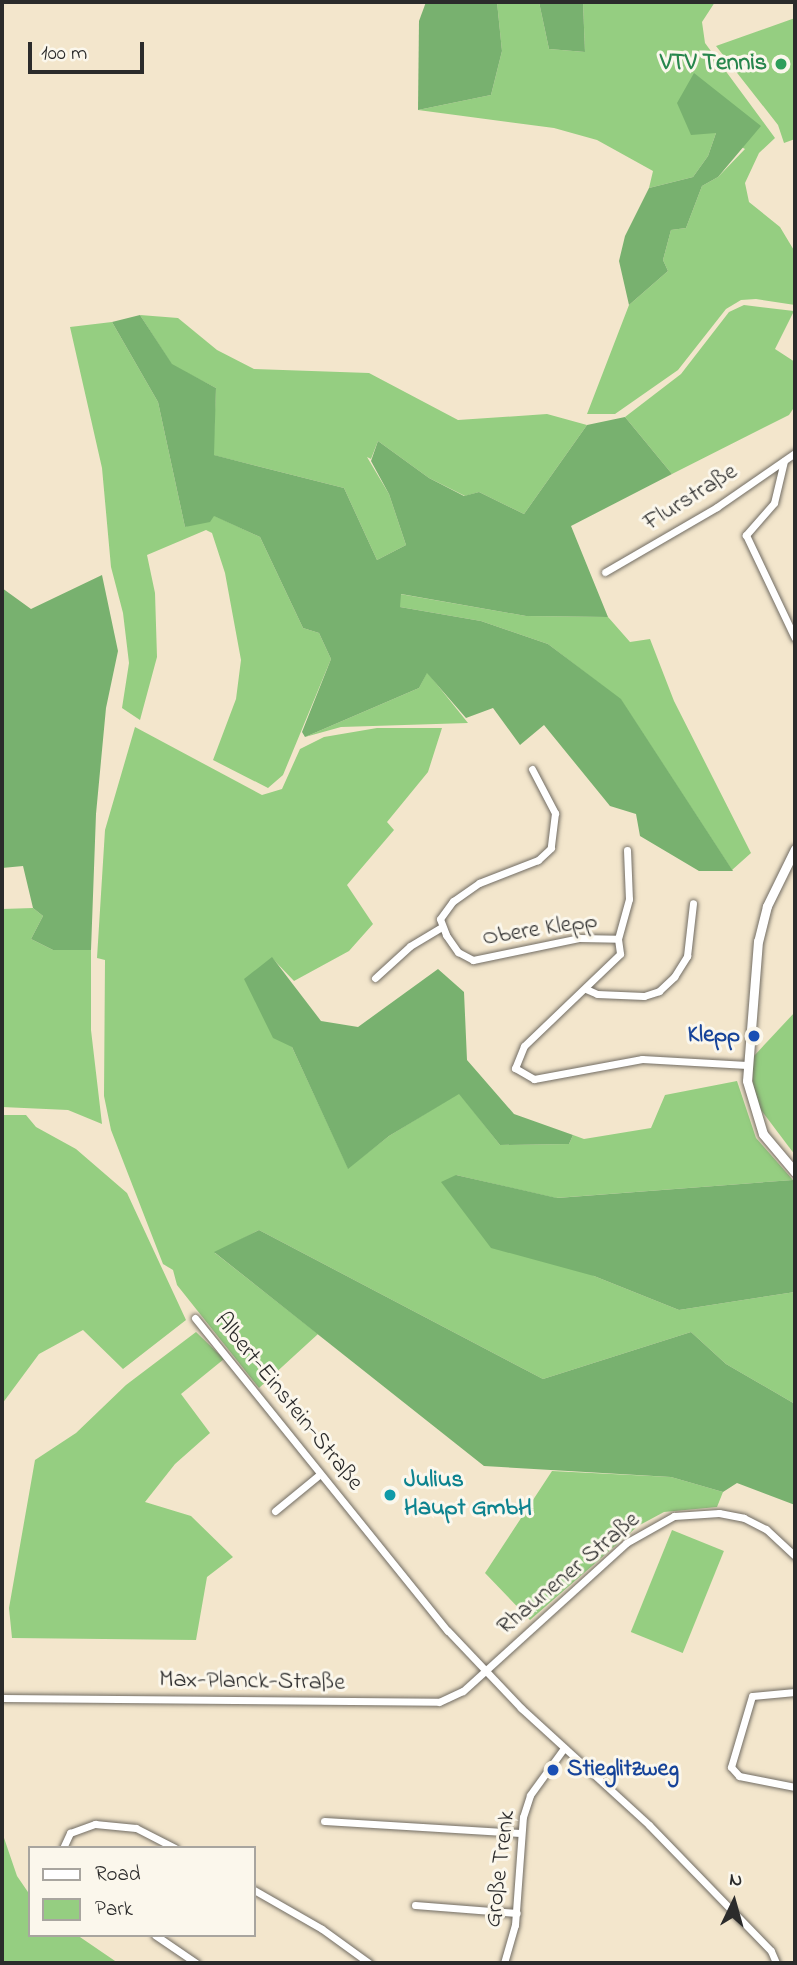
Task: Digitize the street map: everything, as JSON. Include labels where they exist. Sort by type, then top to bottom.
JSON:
[{"type":"street","name":"Flurstraße","points":[[606,572],[717,507],[795,453]]},
{"type":"street","points":[[784,461],[774,503],[746,535],[795,636]]},
{"type":"street","name":"Obere Klepp","points":[[532,769],[555,813],[551,848],[538,860],[491,878],[453,901],[440,919],[442,928],[458,952],[474,960],[579,938],[618,939]]},
{"type":"street","points":[[795,849],[767,906],[758,941],[747,1065],[756,1120],[795,1172]]},
{"type":"street","points":[[627,850],[629,899],[618,939],[620,954],[524,1046],[516,1062],[519,1074],[534,1079],[642,1059],[747,1065]]},
{"type":"street","points":[[586,989],[597,994],[644,996],[659,991],[674,977],[687,956],[692,903]]},
{"type":"street","points":[[375,978],[410,946],[442,928]]},
{"type":"street","name":"Albert-Einstein-Straße","points":[[195,1318],[320,1474],[484,1671],[649,1825],[771,1951],[776,1963]]},
{"type":"street","points":[[275,1511],[320,1474]]},
{"type":"street","name":"Rhaunener Straße","points":[[484,1671],[626,1543],[674,1516],[719,1513],[744,1518],[766,1529],[795,1556]]},
{"type":"street","name":"Max-Planck-Straße","points":[[5,1698],[428,1704],[463,1691],[484,1671]]},
{"type":"street","points":[[795,1692],[752,1696],[731,1767],[739,1776],[795,1787]]},
{"type":"street","name":"Große Trenk","points":[[505,1963],[517,1913],[521,1833],[530,1796],[564,1748]]},
{"type":"street","points":[[324,1821],[521,1833]]},
{"type":"street","points":[[64,1846],[70,1833],[95,1824],[136,1828],[171,1846]]},
{"type":"street","points":[[256,1891],[322,1929],[369,1963]]},
{"type":"street","points":[[415,1905],[517,1913]]},
{"type":"street","points":[[158,1937],[196,1963]]},
{"type":"green space","points":[[426,2],[497,2],[502,51],[491,95],[418,110],[419,21]]},
{"type":"green space","points":[[497,2],[539,2],[549,49],[585,52],[583,2],[715,2],[702,22],[705,43],[775,138],[759,153],[745,183],[749,202],[780,227],[795,252],[795,305],[756,299],[741,300],[726,309],[678,370],[615,414],[587,414],[629,305],[668,271],[663,260],[671,230],[686,228],[702,186],[718,177],[745,149],[716,133],[708,156],[693,177],[649,188],[653,171],[597,140],[554,128],[418,110],[491,95],[502,51]]},
{"type":"green space","points":[[539,2],[583,2],[585,52],[549,49]]},
{"type":"green space","points":[[795,18],[795,139],[784,143],[778,125],[716,46]]},
{"type":"green space","points":[[694,73],[761,126],[718,177],[702,186],[686,228],[671,230],[663,260],[668,271],[629,305],[619,261],[625,236],[649,188],[693,177],[708,156],[716,133],[691,135],[677,103]]},
{"type":"green space","points":[[744,305],[794,311],[775,349],[795,362],[795,406],[789,415],[672,474],[625,417],[681,374],[729,312]]},
{"type":"green space","points":[[140,315],[178,318],[217,350],[254,369],[369,373],[458,420],[547,414],[587,425],[524,514],[479,492],[465,496],[429,478],[378,441],[371,459],[367,457],[389,494],[406,545],[377,560],[344,488],[213,455],[216,388],[172,365]]},
{"type":"green space","points":[[140,315],[172,364],[216,388],[214,455],[344,488],[377,560],[406,545],[389,494],[371,461],[378,441],[429,478],[464,496],[479,492],[524,514],[587,425],[625,417],[672,474],[571,526],[608,617],[526,616],[401,594],[400,607],[481,621],[548,644],[621,699],[733,871],[699,871],[640,836],[636,814],[610,806],[544,725],[520,745],[493,708],[466,718],[427,673],[419,688],[305,737],[302,732],[331,659],[319,633],[303,628],[260,537],[214,516],[210,522],[185,527],[158,402],[112,322]]},
{"type":"green space","points":[[112,322],[158,402],[185,527],[213,515],[260,537],[303,628],[319,633],[331,659],[283,775],[268,788],[213,760],[236,699],[241,660],[225,573],[212,533],[206,530],[147,555],[155,593],[157,657],[140,720],[122,708],[129,663],[123,613],[111,567],[102,468],[70,327]]},
{"type":"green space","points":[[102,575],[118,651],[106,708],[96,814],[91,950],[53,950],[31,939],[43,916],[33,908],[23,866],[2,868],[2,588],[31,609]]},
{"type":"green space","points":[[400,594],[526,616],[608,617],[630,642],[650,639],[674,701],[751,853],[732,870],[621,700],[548,644],[481,621],[400,607]]},
{"type":"green space","points":[[427,672],[468,723],[341,727],[305,737],[419,688]]},
{"type":"green space","points":[[135,727],[262,795],[282,789],[300,749],[324,737],[377,728],[442,728],[428,772],[387,822],[394,830],[347,885],[373,924],[349,951],[294,981],[272,958],[292,1047],[348,1168],[389,1136],[459,1093],[500,1145],[569,1144],[573,1135],[584,1139],[651,1128],[665,1095],[737,1081],[756,1138],[793,1180],[556,1198],[456,1175],[594,1276],[679,1310],[795,1292],[795,1404],[726,1364],[691,1332],[543,1379],[259,1230],[215,1253],[318,1334],[259,1388],[177,1285],[173,1270],[163,1264],[111,1130],[104,1096],[105,960],[97,958],[105,830]]},
{"type":"green space","points":[[33,908],[43,916],[31,939],[53,950],[91,950],[91,1030],[102,1124],[68,1110],[2,1107],[2,909]]},
{"type":"green space","points":[[272,957],[321,1021],[358,1027],[438,969],[464,992],[467,1060],[514,1114],[573,1135],[569,1144],[500,1145],[459,1094],[389,1136],[348,1169],[292,1047],[273,1038],[244,979]]},
{"type":"green space","points":[[795,1012],[795,1155],[758,1106],[753,1083],[753,1057]]},
{"type":"green space","points":[[2,1115],[26,1115],[36,1127],[76,1149],[127,1193],[186,1320],[123,1369],[83,1330],[39,1354],[2,1404]]},
{"type":"green space","points":[[456,1175],[557,1198],[793,1180],[795,1292],[679,1310],[594,1276],[491,1248],[441,1182]]},
{"type":"green space","points":[[259,1230],[543,1379],[691,1332],[726,1364],[795,1404],[795,1505],[737,1483],[723,1492],[671,1477],[484,1466],[214,1252]]},
{"type":"green space","points":[[196,1332],[224,1359],[181,1394],[210,1433],[175,1464],[145,1502],[191,1516],[233,1557],[207,1577],[196,1640],[12,1638],[9,1608],[35,1460],[76,1433],[126,1385]]},
{"type":"green space","points":[[552,1471],[671,1477],[723,1492],[717,1507],[664,1512],[638,1526],[530,1620],[485,1573]]},
{"type":"green space","points":[[672,1530],[724,1551],[683,1653],[631,1632]]},
{"type":"green space","points":[[2,1832],[17,1876],[28,1892],[28,1937],[80,1937],[118,1963],[2,1963]]},
{"type":"place","name":"VTV Tennis","points":[[781,64]]},
{"type":"place","name":"Klepp","points":[[754,1036]]},
{"type":"place","name":"Julius Haupt GmbH","points":[[390,1495]]},
{"type":"place","name":"Stieglitzweg","points":[[553,1770]]}]
